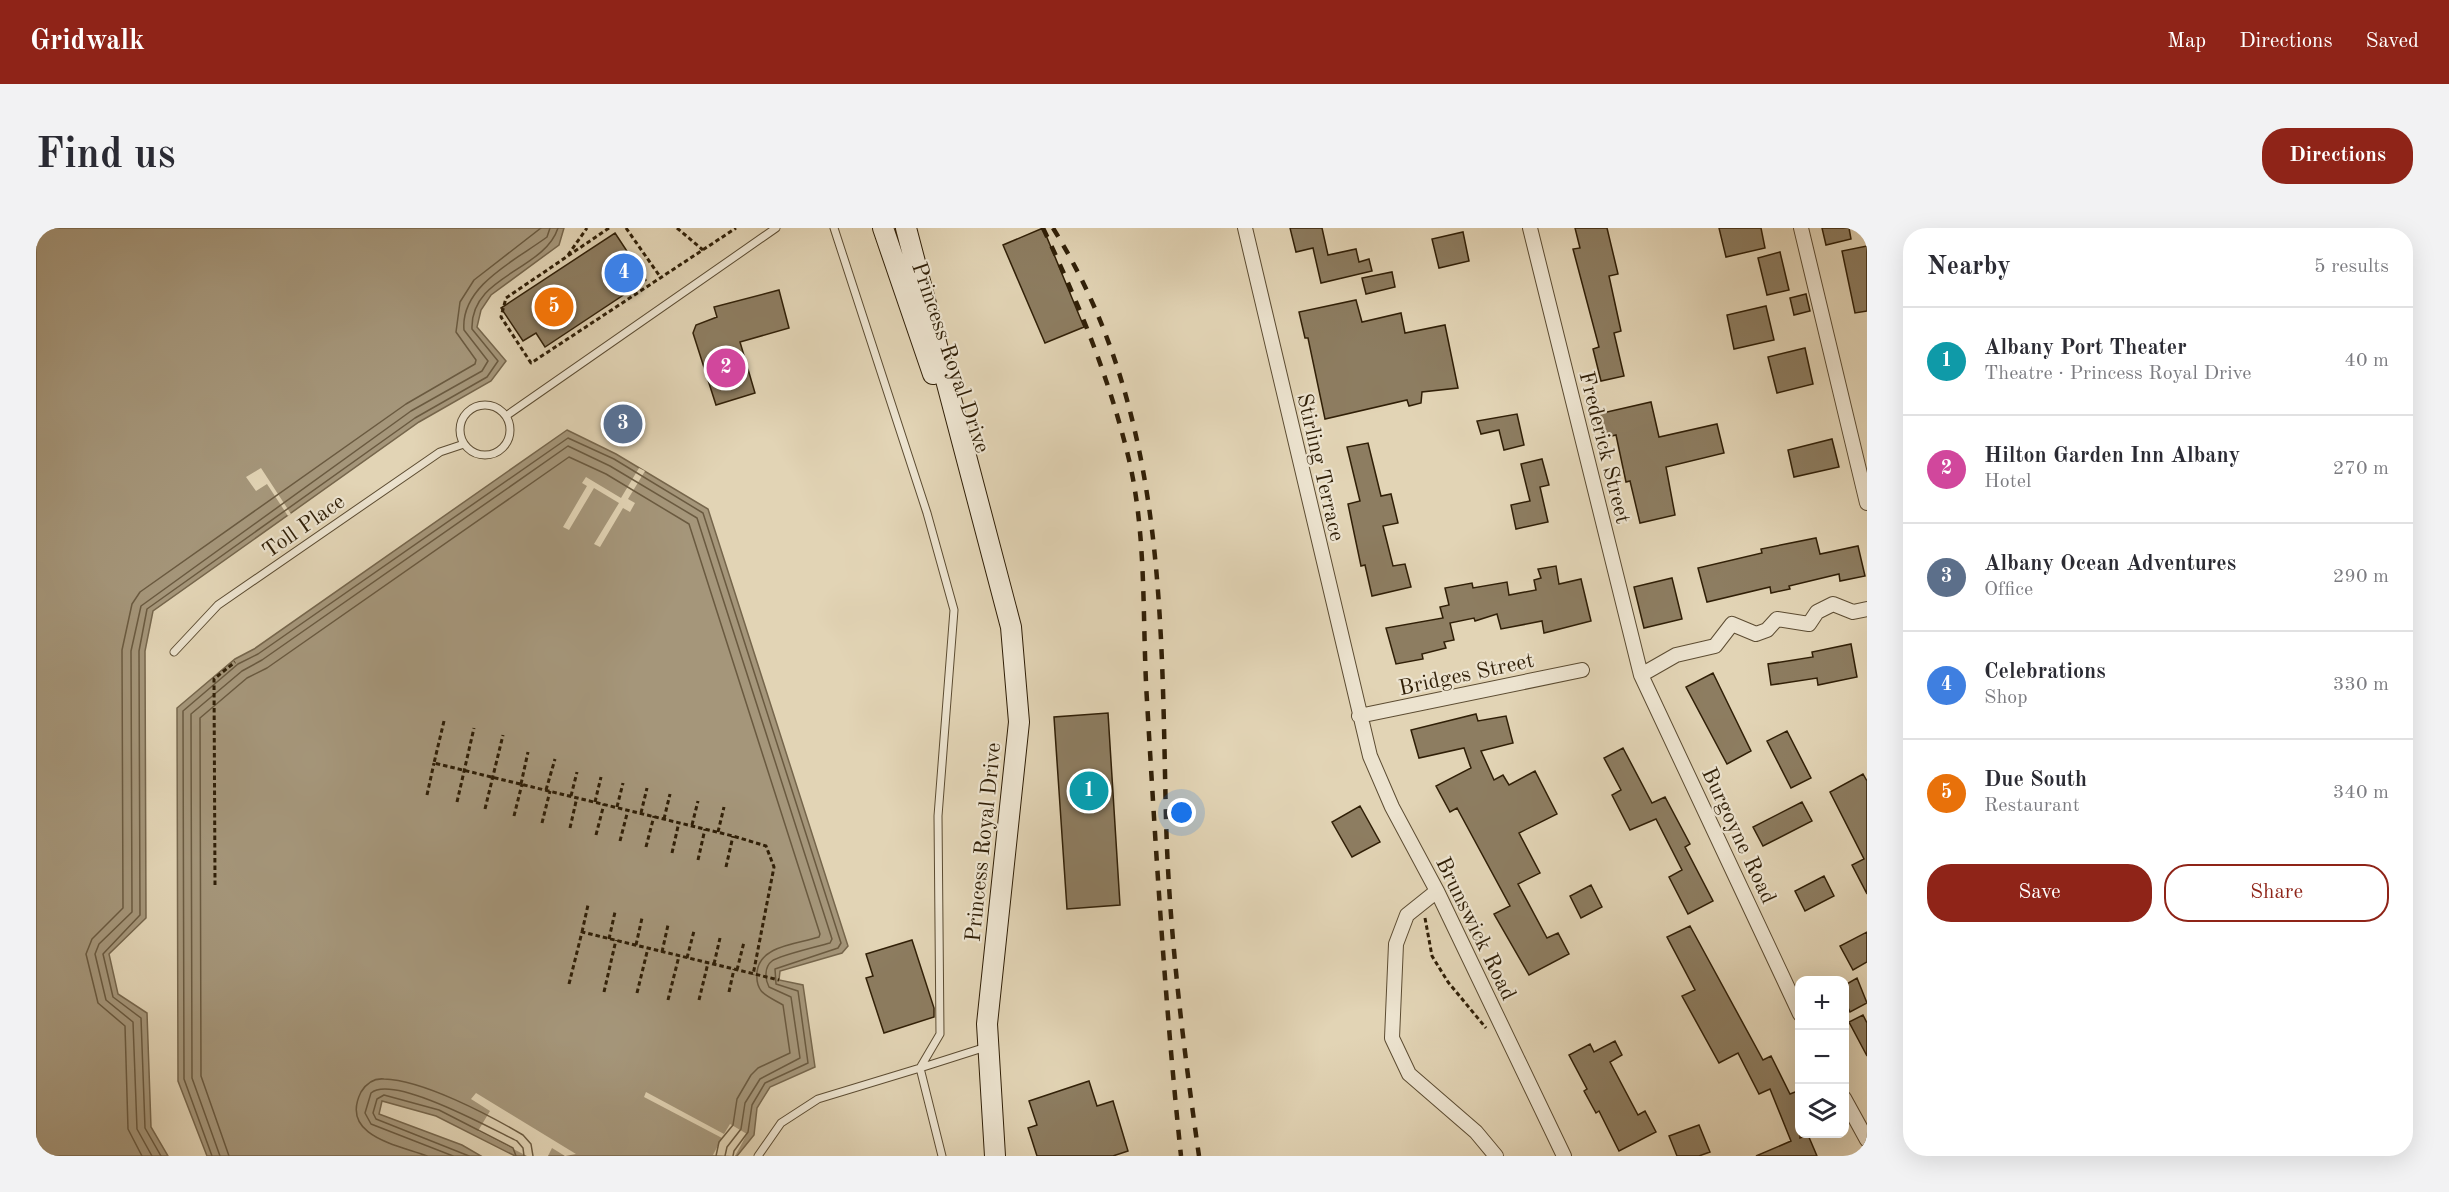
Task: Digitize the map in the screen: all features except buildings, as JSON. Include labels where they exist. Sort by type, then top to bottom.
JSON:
[{"type":"main road","name":"Princess Royal Drive","points":[[883,228],[989,535]]},
{"type":"main road","name":"Princess Royal Drive","points":[[906,228],[989,535],[1011,627],[1019,722],[987,1024],[995,1156]]},
{"type":"street","name":"Stirling Terrace","points":[[1245,228],[1359,716]]},
{"type":"street","name":"Frederick Street","points":[[1530,228],[1641,675]]},
{"type":"street","points":[[1801,228],[1867,503]]},
{"type":"street","points":[[1641,675],[1676,655],[1715,646],[1732,624],[1756,634],[1767,630],[1777,619],[1809,624],[1817,612],[1833,604],[1853,612],[1867,609]]},
{"type":"street","name":"Bridges Street","points":[[1359,716],[1582,670]]},
{"type":"street","name":"Burgoyne Road","points":[[1641,675],[1795,1003]]},
{"type":"street","name":"Brunswick Road","points":[[1359,716],[1370,756],[1392,807],[1564,1156]]},
{"type":"street","points":[[1433,894],[1407,915],[1396,944],[1392,1038],[1409,1074],[1476,1132],[1496,1156]]},
{"type":"street","points":[[1849,1106],[1867,1140]]},
{"type":"lane","points":[[506,416],[777,228]]},
{"type":"lane","points":[[834,228],[927,513],[954,610],[938,816],[940,1034],[920,1068],[942,1156]]},
{"type":"lane","points":[[478,407],[494,407],[506,416],[510,433],[502,448],[487,455],[470,450],[464,444],[460,429],[466,415],[471,410],[478,407]]},
{"type":"lane","name":"Toll Place","points":[[174,652],[218,605],[440,452],[464,444]]},
{"type":"lane","points":[[758,1156],[781,1123],[818,1099],[988,1047]]},
{"type":"path","points":[[565,258],[587,228]]},
{"type":"path","points":[[609,228],[506,298],[501,317],[531,363],[736,228]]},
{"type":"path","points":[[626,228],[661,278]]},
{"type":"path","points":[[677,228],[703,250]]},
{"type":"path","points":[[215,885],[214,679],[235,662]]},
{"type":"path","points":[[427,795],[444,721]]},
{"type":"path","points":[[456,802],[474,728]]},
{"type":"path","points":[[485,809],[503,735]]},
{"type":"path","points":[[514,816],[528,752]]},
{"type":"path","points":[[542,823],[555,759]]},
{"type":"path","points":[[434,763],[692,825],[766,846],[774,867],[753,975]]},
{"type":"path","points":[[572,796],[577,771]]},
{"type":"path","points":[[595,802],[601,777]]},
{"type":"path","points":[[617,807],[623,783]]},
{"type":"path","points":[[641,813],[647,788]]},
{"type":"path","points":[[664,819],[670,794]]},
{"type":"path","points":[[570,828],[577,797]]},
{"type":"path","points":[[692,825],[698,801]]},
{"type":"path","points":[[596,835],[603,804]]},
{"type":"path","points":[[718,832],[724,807]]},
{"type":"path","points":[[620,841],[628,810]]},
{"type":"path","points":[[646,847],[654,816]]},
{"type":"path","points":[[672,854],[679,822]]},
{"type":"path","points":[[698,860],[705,829]]},
{"type":"path","points":[[726,867],[734,836]]},
{"type":"path","points":[[1433,894],[1425,913],[1432,956],[1448,982],[1489,1032]]},
{"type":"path","points":[[569,984],[588,905]]},
{"type":"path","points":[[609,939],[615,912]]},
{"type":"path","points":[[636,945],[642,918]]},
{"type":"path","points":[[662,952],[668,925]]},
{"type":"path","points":[[687,958],[694,931]]},
{"type":"path","points":[[582,932],[779,980]]},
{"type":"path","points":[[714,964],[720,938]]},
{"type":"path","points":[[604,992],[616,940]]},
{"type":"path","points":[[729,992],[744,942]]},
{"type":"path","points":[[637,993],[648,948]]},
{"type":"path","points":[[669,1000],[679,956]]},
{"type":"path","points":[[699,1000],[708,963]]},
{"type":"water","points":[[36,228],[564,228],[559,245],[491,295],[481,310],[477,327],[506,361],[491,381],[419,422],[153,611],[145,651],[146,918],[109,954],[118,994],[147,1013],[151,1127],[168,1156],[36,1156]]},
{"type":"water","points":[[567,430],[616,454],[708,509],[848,946],[842,953],[780,971],[779,980],[803,985],[815,1067],[770,1087],[757,1108],[754,1135],[737,1156],[515,1156],[436,1116],[382,1101],[379,1114],[462,1145],[481,1156],[207,1156],[178,1081],[177,708],[235,659],[254,649]]},
{"type":"pier","points":[[261,468],[291,514],[288,516],[267,484],[256,491],[246,477]]},
{"type":"pier","points":[[639,468],[645,471],[628,499],[635,503],[630,512],[623,508],[600,547],[594,544],[619,503],[594,488],[569,530],[563,527],[587,486],[582,483],[586,477],[621,498]]},
{"type":"pier","points":[[646,1092],[724,1134],[730,1124],[747,1134],[735,1156],[713,1155],[722,1138],[644,1097]]},
{"type":"pier","points":[[476,1093],[576,1154],[565,1156],[552,1148],[548,1156],[527,1156],[478,1131],[490,1111],[471,1099]]},
{"type":"railway","points":[[1043,228],[1069,285],[1104,373],[1122,433],[1135,493],[1142,552],[1147,701],[1161,928],[1181,1156]]},
{"type":"railway","points":[[1053,228],[1090,297],[1118,368],[1137,441],[1150,514],[1158,589],[1162,665],[1170,904],[1182,1030],[1199,1156]]},
{"type":"place","name":"Celebrations","points":[[624,273]]},
{"type":"place","name":"Due South","points":[[554,307]]},
{"type":"place","name":"Hilton Garden Inn Albany","points":[[726,368]]},
{"type":"place","name":"Albany Ocean Adventures","points":[[623,424]]},
{"type":"place","name":"Albany Port Theater","points":[[1089,791]]}]
